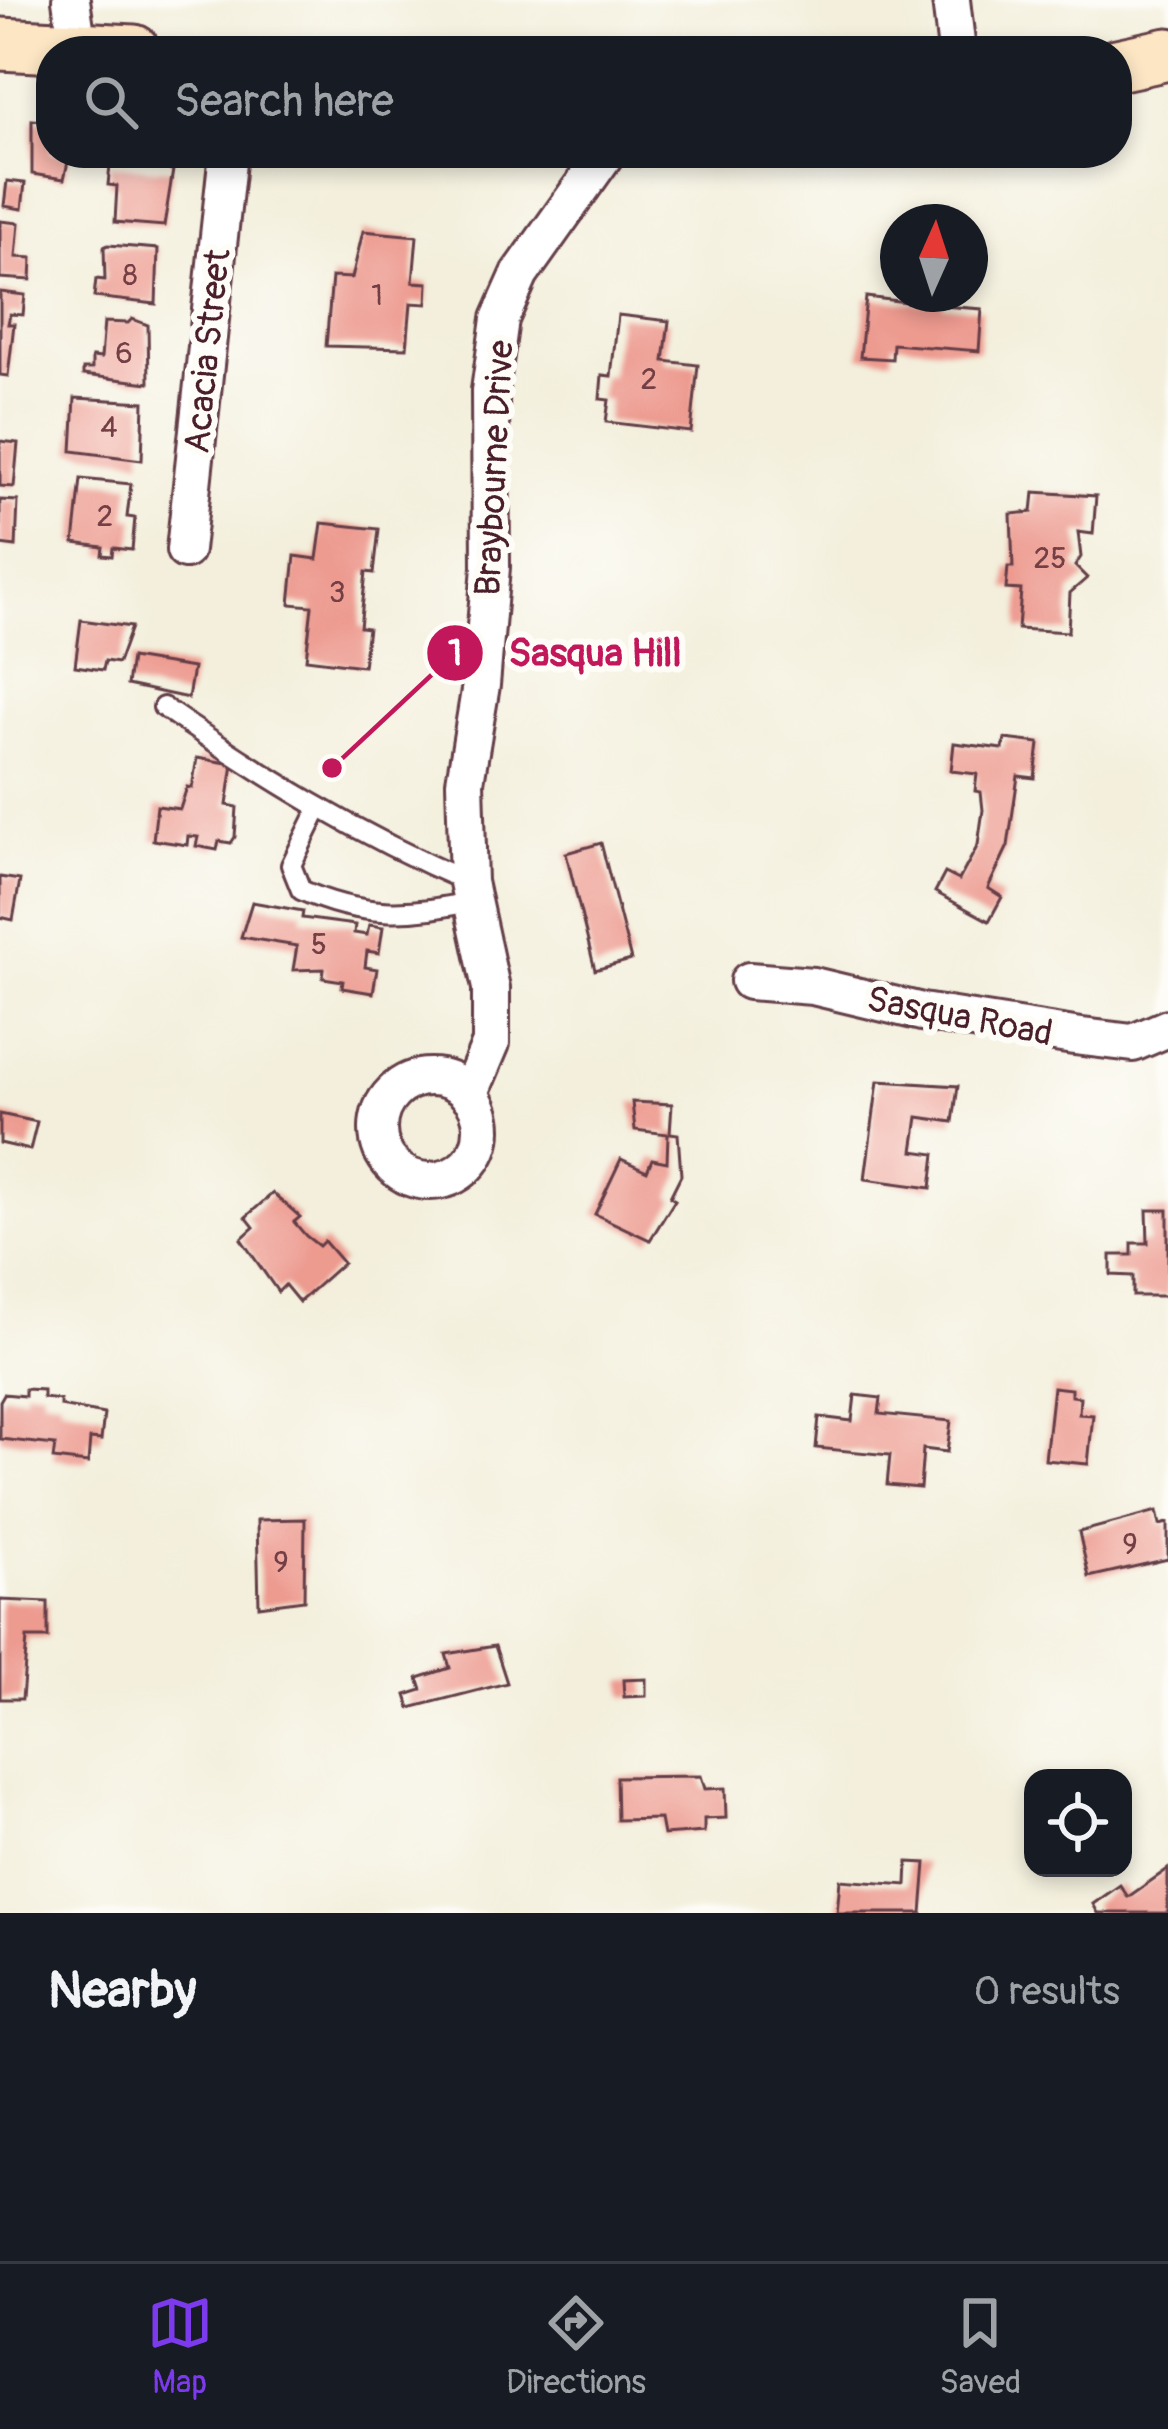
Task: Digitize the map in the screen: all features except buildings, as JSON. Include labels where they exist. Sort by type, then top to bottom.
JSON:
[{"type":"main road","points":[[0,44],[74,24]]},
{"type":"main road","points":[[1132,61],[1168,54]]},
{"type":"street","points":[[951,0],[955,36]]},
{"type":"street","name":"Acacia Street","points":[[185,550],[226,168]]},
{"type":"street","name":"Braybourne Drive","points":[[469,1095],[491,1043],[491,1006],[470,891],[465,782],[481,685],[491,567],[490,391],[500,319],[520,274],[595,168]]},
{"type":"street","name":"Sasqua Road","points":[[749,981],[812,986],[922,1012],[1074,1036],[1133,1042],[1168,1028]]},
{"type":"lane","points":[[163,707],[318,810],[470,891]]},
{"type":"lane","points":[[318,810],[291,865],[301,890],[327,902],[386,914],[421,914],[470,891]]},
{"type":"place","name":"Sasqua Hill","points":[[332,768]]}]
